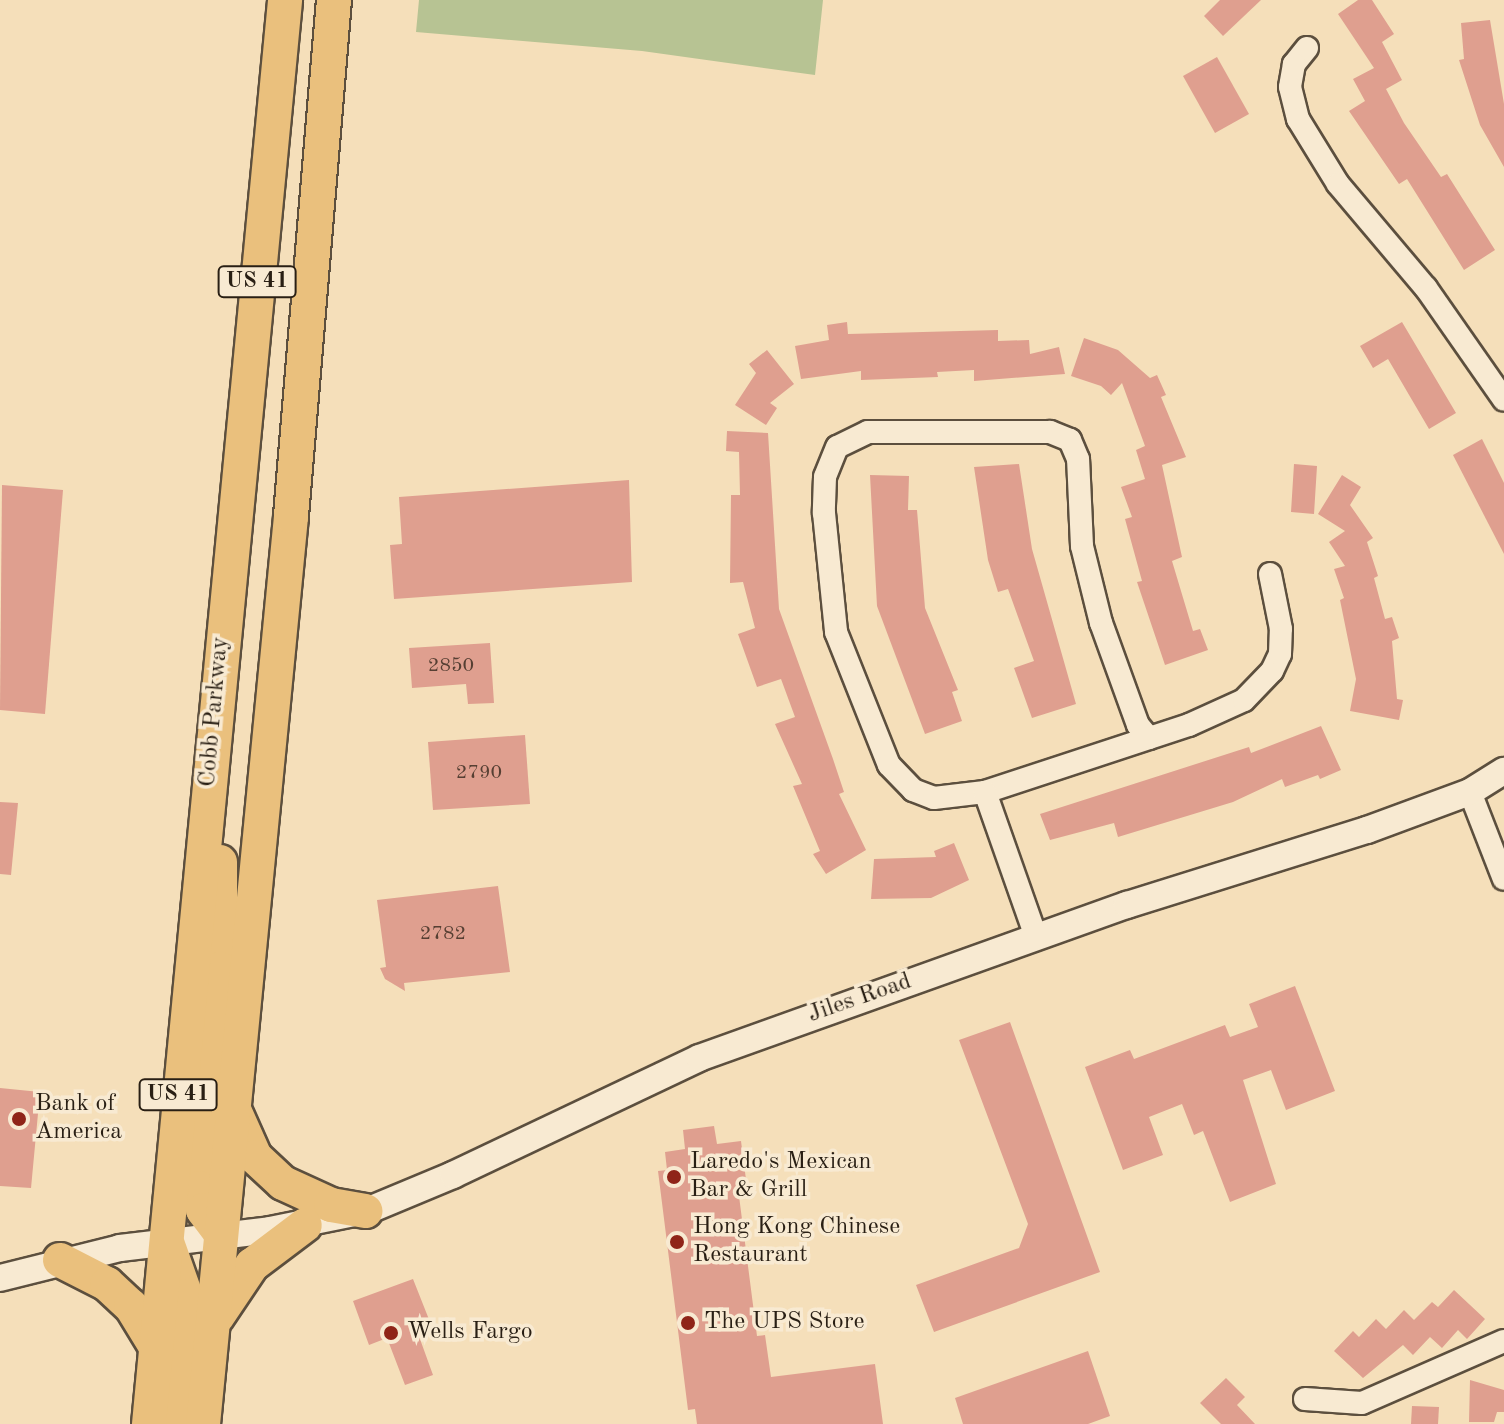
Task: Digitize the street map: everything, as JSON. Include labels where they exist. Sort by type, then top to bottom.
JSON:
[{"type":"main road","name":"Cobb Parkway","points":[[149,1424],[285,0]]},
{"type":"main road","name":"US 41","points":[[203,1424],[334,0]]},
{"type":"main road","points":[[208,789],[220,837],[220,969],[200,1188],[203,1210],[221,1234]]},
{"type":"main road","points":[[234,1106],[255,1157],[268,1171],[314,1199],[365,1211]]},
{"type":"main road","points":[[212,1333],[238,1280],[305,1225]]},
{"type":"main road","points":[[165,1241],[182,1272],[186,1296],[174,1424]]},
{"type":"main road","points":[[60,1260],[107,1284],[131,1306],[156,1347]]},
{"type":"street","points":[[1307,48],[1294,64],[1290,87],[1298,119],[1338,184],[1426,288],[1504,400]]},
{"type":"street","points":[[1149,738],[1138,725],[1101,623],[1082,546],[1078,459],[1070,440],[1050,432],[991,430],[856,435],[828,460],[824,513],[831,612],[855,684],[889,765],[913,790],[934,798],[985,792],[1149,738],[1244,700],[1272,671],[1281,629],[1270,574]]},
{"type":"street","name":"Jiles Road","points":[[0,1278],[60,1260],[165,1241],[305,1225],[365,1211],[453,1175],[699,1058],[1036,937],[1470,792],[1504,771]]},
{"type":"street","points":[[985,792],[1036,937]]},
{"type":"street","points":[[1470,792],[1504,879]]},
{"type":"street","points":[[1305,1399],[1362,1403],[1504,1341]]},
{"type":"green space","points":[[419,0],[823,0],[815,75],[642,51],[416,32]]},
{"type":"building","points":[[1220,0],[1261,0],[1223,36],[1204,16]]},
{"type":"building","points":[[1358,0],[1372,0],[1394,34],[1382,42],[1402,80],[1386,89],[1404,123],[1441,177],[1447,174],[1495,250],[1464,270],[1407,179],[1399,184],[1349,111],[1365,101],[1353,79],[1374,68],[1338,14]]},
{"type":"building","points":[[1490,20],[1504,104],[1504,167],[1480,125],[1459,60],[1464,59],[1461,23]]},
{"type":"building","points":[[1217,57],[1249,114],[1215,133],[1183,76]]},
{"type":"building","points":[[847,322],[848,334],[998,330],[998,341],[1029,340],[1030,354],[1059,347],[1065,374],[974,381],[974,370],[937,372],[938,377],[861,380],[861,371],[801,379],[795,346],[829,340],[827,325]]},
{"type":"building","points":[[1402,322],[1456,413],[1429,429],[1388,359],[1373,368],[1360,346]]},
{"type":"building","points":[[1084,338],[1118,350],[1150,378],[1157,375],[1166,395],[1161,397],[1186,457],[1162,465],[1182,557],[1172,561],[1193,631],[1200,629],[1208,650],[1165,665],[1137,582],[1142,581],[1125,519],[1132,517],[1121,487],[1145,479],[1136,450],[1145,446],[1122,383],[1111,395],[1101,386],[1071,376]]},
{"type":"building","points":[[767,350],[794,384],[770,403],[777,408],[766,425],[735,405],[756,373],[749,364]]},
{"type":"building","points":[[727,431],[768,433],[779,609],[844,792],[839,794],[866,850],[826,874],[813,854],[820,851],[793,786],[802,784],[775,724],[795,717],[781,679],[757,687],[738,634],[755,628],[743,582],[730,583],[731,495],[740,495],[739,452],[726,451]]},
{"type":"building","points":[[1482,439],[1504,483],[1504,554],[1453,455]]},
{"type":"building","points":[[1019,464],[1032,549],[1076,704],[1032,718],[1014,668],[1034,661],[1008,589],[998,592],[988,560],[974,467]]},
{"type":"building","points":[[1294,464],[1317,466],[1314,514],[1291,512]]},
{"type":"building","points":[[870,475],[909,476],[908,510],[917,510],[925,608],[958,690],[952,692],[962,721],[925,734],[877,606]]},
{"type":"building","points":[[1342,475],[1361,487],[1350,505],[1373,538],[1367,542],[1378,576],[1374,578],[1385,619],[1392,617],[1399,638],[1392,641],[1397,699],[1403,700],[1399,720],[1350,711],[1356,679],[1340,600],[1344,598],[1334,569],[1345,566],[1329,542],[1345,531],[1318,514]]},
{"type":"building","points":[[629,480],[632,582],[394,599],[390,545],[402,544],[399,497]]},
{"type":"building","points":[[2,485],[63,490],[45,714],[0,710]]},
{"type":"building","points":[[490,643],[494,703],[468,704],[466,684],[412,688],[409,648]]},
{"type":"building","points":[[1321,726],[1341,770],[1320,779],[1318,775],[1285,787],[1282,779],[1233,802],[1118,837],[1114,823],[1050,840],[1040,814],[1249,747],[1251,753]]},
{"type":"building","points":[[525,735],[530,804],[433,810],[428,742]]},
{"type":"building","points":[[0,802],[18,803],[11,875],[0,874]]},
{"type":"building","points":[[954,843],[969,880],[931,898],[871,899],[874,859],[936,857],[934,851]]},
{"type":"building","points":[[498,886],[510,972],[404,983],[405,991],[385,979],[380,968],[386,967],[377,900]]},
{"type":"building","points":[[1295,986],[1335,1091],[1286,1110],[1271,1070],[1243,1080],[1276,1184],[1230,1202],[1203,1131],[1194,1135],[1182,1104],[1149,1117],[1163,1155],[1123,1170],[1085,1067],[1130,1050],[1134,1059],[1225,1025],[1230,1037],[1258,1027],[1249,1004]]},
{"type":"building","points":[[1010,1022],[1100,1272],[934,1332],[916,1285],[1019,1248],[1028,1224],[959,1040]]},
{"type":"building","name":"Bank of America","points":[[0,1088],[40,1092],[31,1188],[0,1186]]},
{"type":"building","points":[[714,1126],[717,1144],[741,1141],[748,1195],[739,1196],[757,1336],[765,1335],[771,1377],[875,1364],[883,1424],[697,1424],[695,1409],[688,1410],[658,1171],[667,1170],[665,1152],[685,1149],[683,1130]]},
{"type":"building","name":"Wells Fargo","points":[[413,1279],[430,1322],[416,1328],[433,1375],[405,1385],[387,1338],[369,1345],[353,1301]]},
{"type":"building","points":[[1454,1290],[1485,1319],[1467,1339],[1458,1330],[1442,1348],[1430,1337],[1413,1355],[1403,1345],[1363,1378],[1334,1351],[1353,1331],[1359,1337],[1376,1319],[1386,1329],[1404,1310],[1414,1320],[1432,1302],[1438,1307]]},
{"type":"building","points":[[1088,1351],[1110,1416],[1088,1424],[963,1424],[955,1398]]},
{"type":"building","points":[[1226,1378],[1245,1397],[1237,1405],[1255,1424],[1221,1424],[1200,1403]]},
{"type":"building","points":[[1470,1380],[1504,1390],[1504,1412],[1497,1412],[1494,1422],[1469,1422]]},
{"type":"building","points":[[1412,1406],[1439,1407],[1438,1424],[1411,1424]]},
{"type":"place","name":"Bank of America","points":[[19,1119]]},
{"type":"place","name":"Laredo's Mexican Bar & Grill","points":[[674,1177]]},
{"type":"place","name":"Hong Kong Chinese Restaurant","points":[[677,1242]]},
{"type":"place","name":"The UPS Store","points":[[688,1323]]},
{"type":"place","name":"Wells Fargo","points":[[391,1333]]}]
